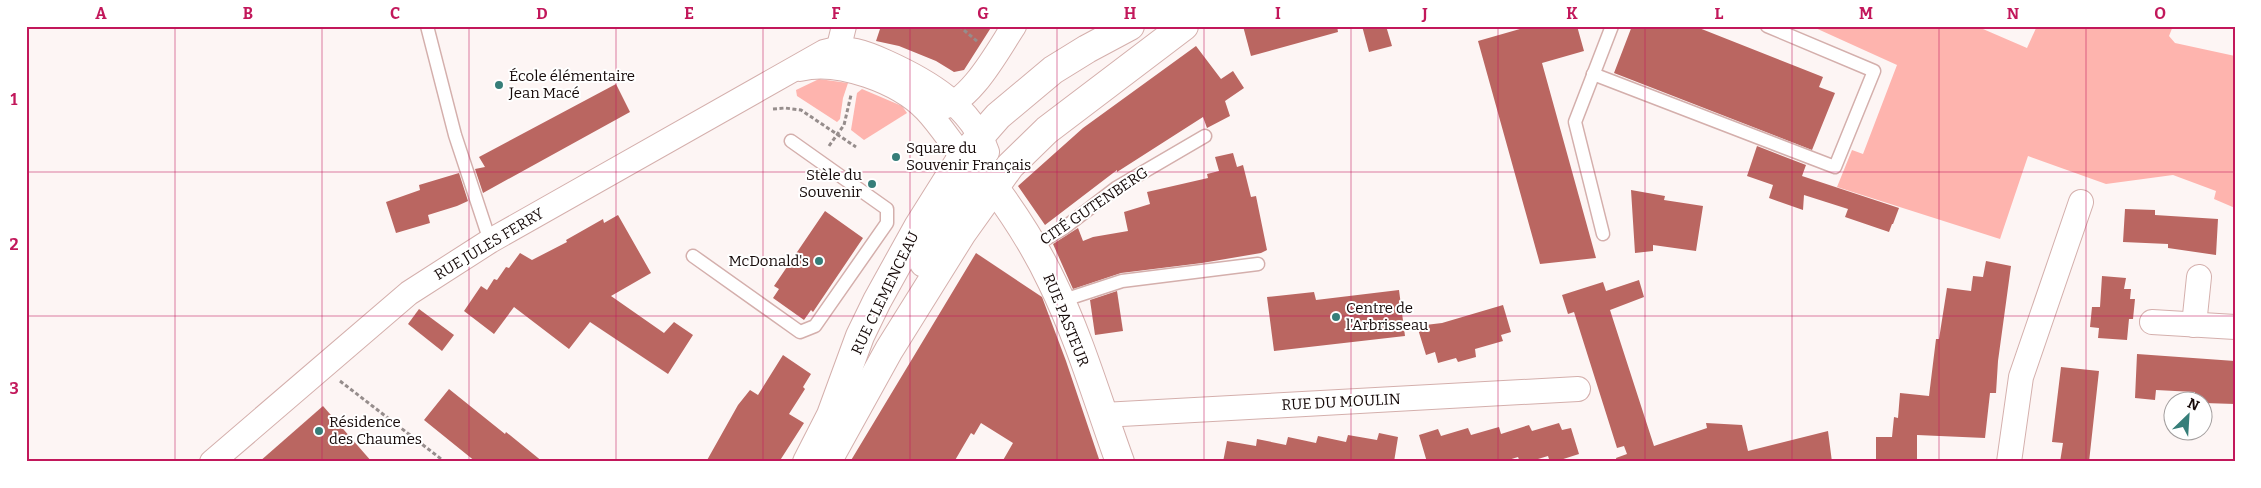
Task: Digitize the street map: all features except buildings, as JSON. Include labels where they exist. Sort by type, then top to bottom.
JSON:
[{"type":"main road","points":[[978,172],[982,154],[980,134],[1009,106],[1053,70],[1130,26]]},
{"type":"main road","name":"RUE CLEMENCEAU","points":[[807,462],[832,416],[860,336],[918,226],[978,172],[1020,155],[1046,130],[1184,26]]},
{"type":"main road","name":"RUE CLEMENCEAU","points":[[827,462],[889,350],[926,258],[978,172]]},
{"type":"main road","name":"RUE PASTEUR","points":[[978,172],[1034,246],[1061,301],[1120,462]]},
{"type":"street","points":[[844,26],[836,58],[860,74],[897,89],[918,103],[930,108],[941,108],[954,103],[973,86],[1014,26]]},
{"type":"street","name":"RUE JULES FERRY","points":[[212,462],[408,293],[490,241],[796,70],[819,54],[836,58],[866,54],[902,69],[926,82],[954,103],[980,134]]},
{"type":"street","points":[[918,103],[978,172]]},
{"type":"street","points":[[2009,462],[2021,377],[2081,202]]},
{"type":"street","points":[[2194,325],[2199,277]]},
{"type":"street","points":[[2152,322],[2235,328]]},
{"type":"street","name":"RUE DU MOULIN","points":[[1103,415],[1578,389]]},
{"type":"lane","points":[[426,26],[455,135],[490,241]]},
{"type":"lane","points":[[1603,234],[1575,122],[1612,26]]},
{"type":"lane","points":[[1593,74],[1835,168],[1874,71],[1767,26]]},
{"type":"lane","name":"CITÉ GUTENBERG","points":[[1034,246],[1064,228],[1116,188],[1205,136]]},
{"type":"lane","points":[[693,256],[800,332],[815,326],[887,222],[887,208],[791,142]]},
{"type":"lane","points":[[1061,301],[1122,282],[1258,264]]},
{"type":"path","points":[[818,161],[844,125],[853,87],[860,74]]},
{"type":"path","points":[[766,109],[785,108],[801,110],[856,147]]},
{"type":"path","points":[[322,366],[445,462]]},
{"type":"shaded area","points":[[1811,26],[1976,26],[2027,48],[2037,26],[2173,26],[2169,36],[2175,43],[2235,56],[2235,208],[2214,199],[2216,191],[2173,175],[2106,184],[2028,156],[2000,239],[1837,187],[1852,150],[1863,154],[1897,65]]},
{"type":"shaded area","points":[[819,79],[848,83],[843,98],[840,119],[837,122],[797,96],[796,90]]},
{"type":"shaded area","points":[[862,89],[902,106],[907,113],[864,140],[851,130],[857,93]]},
{"type":"place","name":"École élémentaire Jean Macé","points":[[499,85]]},
{"type":"place","name":"Square du Souvenir Français","points":[[896,157]]},
{"type":"place","name":"Stèle du Souvenir","points":[[872,184]]},
{"type":"place","name":"McDonald's","points":[[819,261]]},
{"type":"place","name":"Centre de l'Arbrisseau","points":[[1336,317]]},
{"type":"place","name":"Résidence des Chaumes","points":[[319,431]]}]
